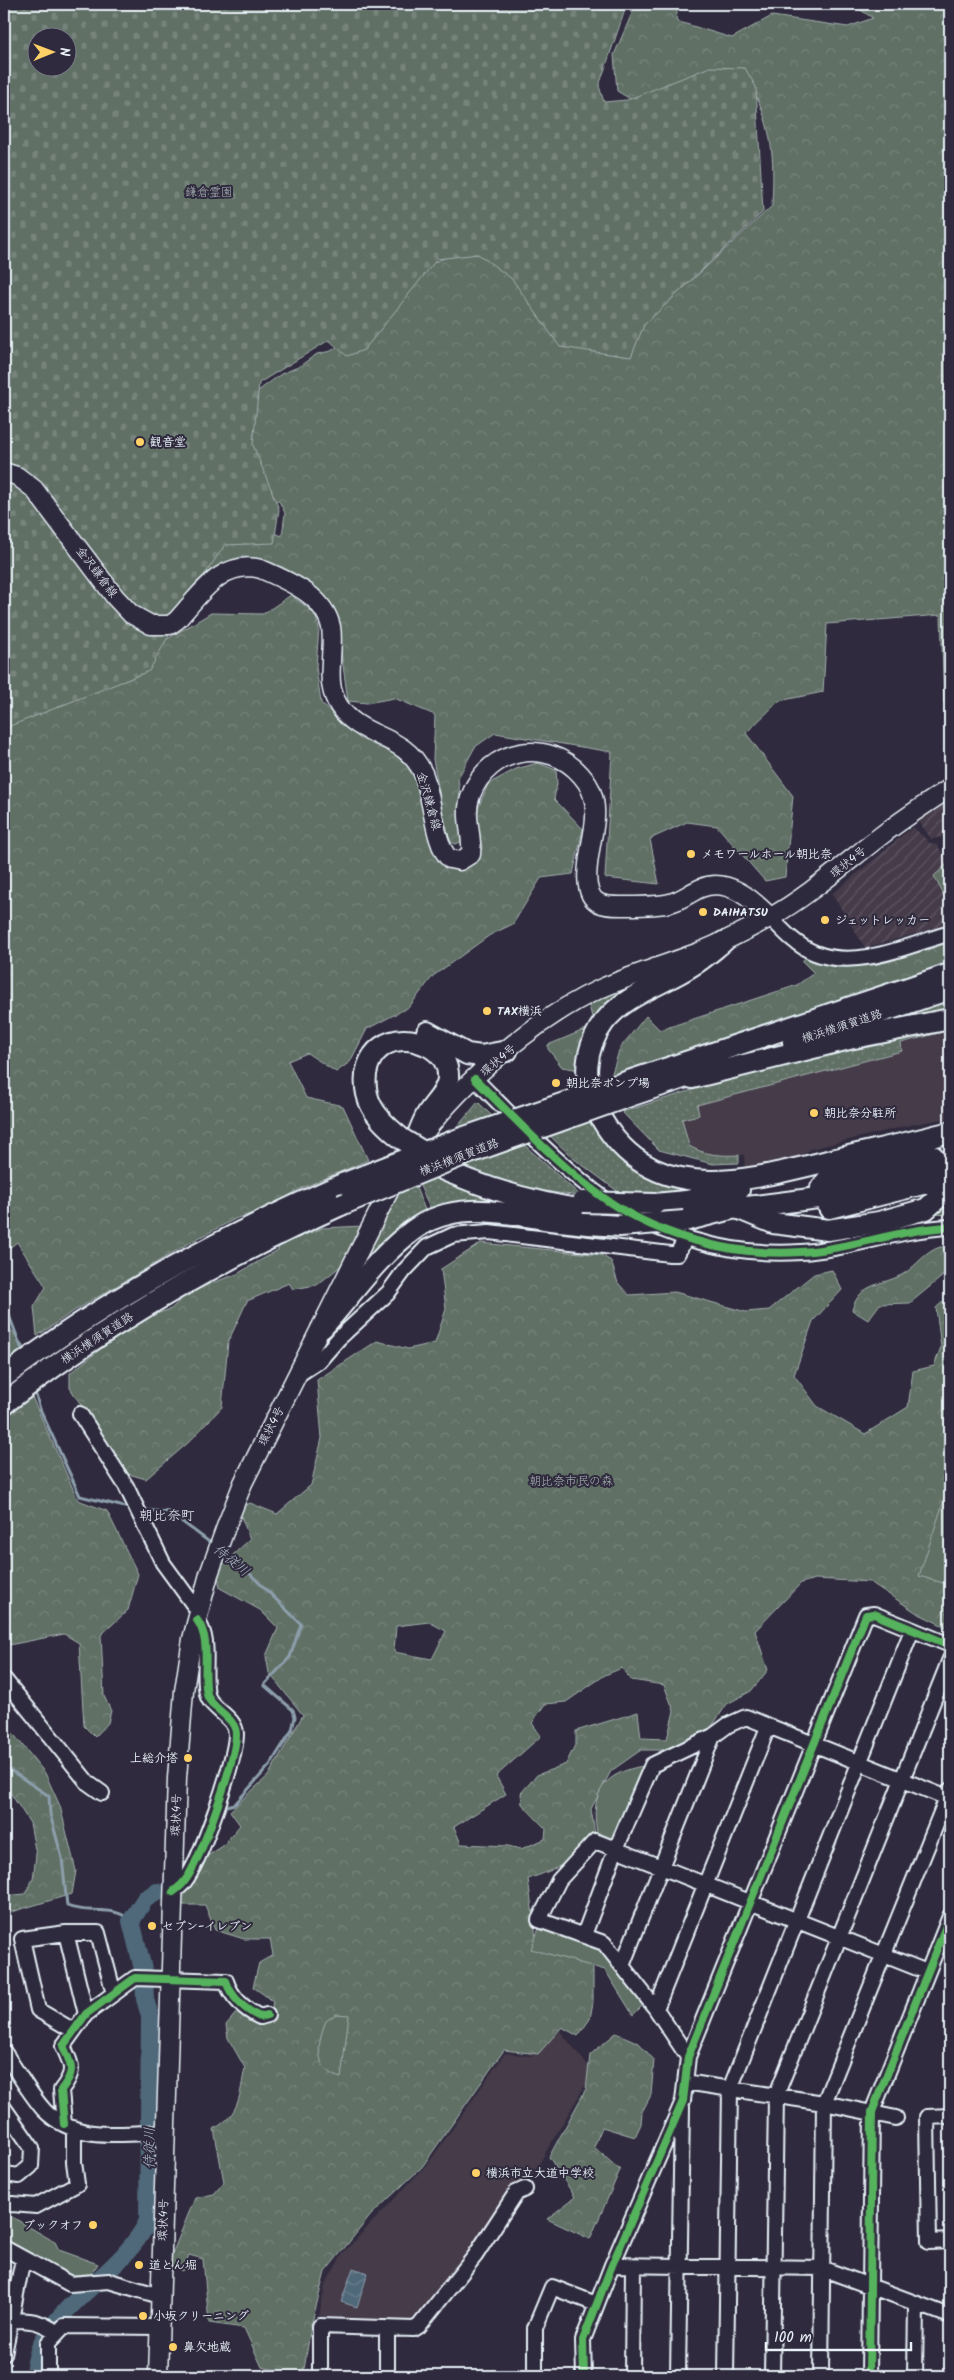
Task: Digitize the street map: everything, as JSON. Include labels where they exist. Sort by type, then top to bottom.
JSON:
[{"type":"highway","points":[[722,942],[692,966],[620,1006],[605,1022],[589,1052],[588,1085],[592,1101],[612,1134],[643,1162],[662,1173],[698,1182],[716,1183],[792,1170]]},
{"type":"highway","points":[[890,992],[950,968]]},
{"type":"highway","name":"横浜横須賀道路","points":[[4,1404],[42,1374],[95,1338],[226,1260],[341,1204],[625,1090],[890,992],[950,974]]},
{"type":"highway","name":"横浜横須賀道路","points":[[4,1377],[87,1318],[196,1253],[278,1212],[345,1182],[456,1140],[625,1090],[656,1087],[950,990]]},
{"type":"highway","points":[[656,1087],[848,1039],[950,1020]]},
{"type":"highway","points":[[507,1050],[481,1056],[467,1054],[432,1034],[407,1028],[381,1033],[362,1051],[356,1082],[358,1098],[365,1114],[374,1125],[413,1151],[502,1185],[586,1206],[740,1210],[800,1205],[944,1186]]},
{"type":"highway","points":[[407,1039],[419,1042],[443,1057],[448,1078],[441,1096],[425,1117],[413,1151],[388,1128],[372,1107],[367,1095],[366,1081],[367,1068],[372,1057],[379,1049],[388,1043],[407,1039]]},
{"type":"highway","points":[[658,1208],[756,1186],[792,1170],[812,1157],[915,1131],[948,1134]]},
{"type":"highway","points":[[800,1205],[821,1188],[946,1161]]},
{"type":"highway","points":[[800,1205],[818,1198],[946,1161]]},
{"type":"highway","points":[[322,1328],[393,1247],[412,1231],[453,1212],[484,1210],[572,1223],[685,1229],[740,1210],[773,1223],[822,1229],[871,1223],[926,1209],[944,1186]]},
{"type":"main road","name":"金沢鎌倉線","points":[[4,472],[17,476],[34,489],[115,597],[142,622],[159,626],[170,625],[177,620],[212,580],[225,572],[239,567],[251,566],[261,569],[315,598],[324,609],[331,626],[330,681],[332,691],[339,706],[365,729],[399,744],[414,758],[424,774],[442,848],[450,859],[460,861],[471,854],[472,846],[467,814],[470,796],[483,773],[496,761],[514,753],[536,751],[548,753],[573,766],[589,786],[594,800],[595,818],[587,876],[591,896],[600,903],[656,905],[670,903],[702,888],[720,886],[731,888],[747,897],[770,917]]},
{"type":"main road","name":"環状4号","points":[[158,2376],[158,2327],[177,1778],[184,1691],[197,1615],[209,1574],[243,1484],[296,1376],[322,1328],[390,1188],[413,1151],[432,1123],[507,1050],[554,1016],[600,989],[722,942],[770,917],[822,884],[882,835],[950,788]]},
{"type":"street","points":[[770,917],[800,945],[829,957],[851,959],[872,956],[950,933]]},
{"type":"street","points":[[475,1080],[594,1191],[641,1219],[685,1229],[738,1250],[800,1252],[855,1245],[906,1232],[950,1227]]},
{"type":"street","points":[[296,1376],[319,1361],[339,1338],[388,1293],[416,1257],[440,1240],[460,1234],[489,1232],[677,1254],[685,1229]]},
{"type":"street","points":[[80,1414],[126,1486],[163,1563],[197,1615],[203,1630],[207,1696],[234,1726],[236,1734],[228,1769],[208,1832],[189,1874],[173,1892]]},
{"type":"street","points":[[678,2376],[682,2101],[688,2057],[866,1615],[874,1614],[950,1645]]},
{"type":"street","points":[[726,2376],[726,2267],[730,2089],[912,1630]]},
{"type":"street","points":[[772,2376],[776,2096],[950,1658]]},
{"type":"street","points":[[4,1679],[88,1783],[102,1793]]},
{"type":"street","points":[[584,1935],[616,1849],[652,1765],[713,1736],[728,1725],[746,1717],[902,1780],[949,1796],[824,2103],[821,2376]]},
{"type":"street","points":[[656,2009],[768,1727]]},
{"type":"street","points":[[622,1966],[713,1736]]},
{"type":"street","points":[[688,2057],[656,2009],[604,1943],[539,1920],[558,1880],[594,1841],[663,1866],[927,1972]]},
{"type":"street","points":[[869,2376],[872,2112],[927,1972],[949,1923]]},
{"type":"street","points":[[74,2031],[38,2010],[22,1939],[66,1933],[98,1933],[114,1994]]},
{"type":"street","points":[[66,1933],[86,2014]]},
{"type":"street","points":[[4,2206],[12,2204],[36,2206],[77,2184],[69,2127],[61,2090],[71,2078],[72,2065],[63,2046],[86,2014],[135,1978],[226,1981],[241,2005],[260,2017],[267,2015]]},
{"type":"street","points":[[6,2060],[44,2110],[69,2127],[90,2134],[166,2132]]},
{"type":"street","points":[[685,2082],[824,2103],[896,2118]]},
{"type":"street","points":[[584,2376],[583,2340],[612,2265],[682,2101]]},
{"type":"street","points":[[4,2108],[32,2148],[31,2166],[19,2176],[4,2174]]},
{"type":"street","points":[[950,2116],[927,2118],[929,2242],[950,2242]]},
{"type":"street","points":[[320,2376],[320,2326],[414,2329],[419,2326],[475,2256],[516,2193],[526,2189]]},
{"type":"street","points":[[4,2248],[70,2284],[109,2281],[160,2296]]},
{"type":"street","points":[[4,2354],[8,2320],[23,2259]]},
{"type":"street","points":[[612,2265],[633,2267],[821,2268],[916,2305],[950,2316]]},
{"type":"street","points":[[632,2376],[633,2267]]},
{"type":"street","points":[[534,2376],[535,2328],[552,2287],[596,2304]]},
{"type":"street","points":[[915,2376],[916,2305]]},
{"type":"street","points":[[8,2320],[34,2320],[46,2324],[57,2333]]},
{"type":"street","points":[[48,2376],[48,2343],[64,2326],[158,2327]]},
{"type":"street","points":[[387,2328],[387,2376]]},
{"type":"shaded area","points":[[950,794],[950,836],[931,839],[918,820],[924,812]]},
{"type":"shaded area","points":[[913,827],[930,843],[937,845],[949,862],[934,876],[950,907],[950,924],[865,948],[832,894]]},
{"type":"shaded area","points":[[950,1030],[950,1118],[915,1124],[811,1149],[782,1168],[745,1170],[744,1155],[723,1156],[701,1153],[689,1146],[681,1119],[699,1115],[697,1105],[901,1051],[901,1044]]},
{"type":"shaded area","name":"横浜市立大道中学校","points":[[560,2031],[589,2067],[590,2077],[526,2186],[471,2254],[447,2279],[413,2322],[335,2322],[331,2318],[319,2316],[325,2285],[343,2253],[430,2161],[505,2053],[531,2056]]},
{"type":"green space","name":"鎌倉霊園","points":[[4,4],[627,4],[599,86],[604,102],[627,100],[710,67],[745,68],[756,87],[763,212],[644,325],[631,357],[560,347],[512,279],[478,254],[437,259],[364,350],[347,356],[329,340],[259,383],[253,445],[279,509],[274,543],[225,545],[196,587],[149,671],[10,726],[4,736]]},
{"type":"green space","points":[[636,4],[678,4],[676,21],[732,38],[772,16],[848,27],[873,18],[856,7],[846,4],[950,4],[950,708],[944,703],[941,615],[827,624],[823,692],[779,701],[746,733],[793,796],[785,877],[765,881],[717,826],[687,822],[650,839],[659,884],[605,878],[612,752],[495,733],[475,747],[458,778],[465,840],[456,844],[448,841],[433,759],[435,715],[394,698],[367,703],[348,701],[336,616],[282,574],[224,566],[184,589],[231,516],[282,536],[285,513],[279,501],[261,503],[248,451],[254,394],[281,374],[298,367],[317,354],[331,351],[367,326],[416,269],[458,253],[478,254],[637,331],[772,206],[772,150],[770,137],[756,95],[726,108],[662,118],[617,91],[614,55]]},
{"type":"green space","points":[[291,595],[315,614],[319,628],[316,667],[321,703],[359,738],[405,759],[418,779],[433,850],[444,866],[462,869],[478,857],[482,848],[475,816],[488,784],[516,769],[538,763],[556,770],[557,784],[554,799],[583,829],[573,874],[541,878],[513,924],[490,935],[433,976],[409,1007],[367,1029],[350,1062],[336,1072],[307,1053],[288,1061],[306,1098],[343,1106],[368,1160],[300,1189],[266,1209],[237,1218],[191,1242],[74,1311],[37,1336],[34,1307],[46,1287],[17,1242],[4,1255],[4,636],[91,684],[211,613],[263,614]]},
{"type":"green space","points":[[950,863],[950,907],[934,876]]},
{"type":"green space","points":[[950,942],[950,961],[853,1000],[614,1080],[612,1073],[620,1048],[646,1016],[660,1030],[797,985],[814,973],[802,961],[810,955],[885,960]]},
{"type":"green space","points":[[656,977],[592,1017],[589,1006],[612,990]]},
{"type":"green space","points":[[950,1000],[950,1014],[892,1025],[890,1020],[897,1017]]},
{"type":"green space","points":[[596,1025],[582,1073],[574,1069],[562,1067],[548,1049],[548,1045]]},
{"type":"green space","points":[[950,1025],[950,1030],[901,1043],[902,1051],[697,1105],[699,1115],[682,1119],[689,1146],[713,1154],[739,1155],[739,1163],[713,1164],[659,1150],[622,1112],[808,1054]]},
{"type":"green space","points":[[478,1102],[493,1117],[453,1132]]},
{"type":"green space","points":[[595,1119],[646,1170],[740,1186],[628,1199],[573,1158],[547,1133]]},
{"type":"green space","points":[[521,1142],[581,1196],[550,1192],[520,1185],[462,1164]]},
{"type":"green space","points":[[439,1173],[558,1211],[433,1214],[420,1186],[422,1181]]},
{"type":"green space","points":[[414,1183],[428,1217],[342,1299],[397,1190]]},
{"type":"green space","points":[[950,1197],[950,1215],[931,1214]]},
{"type":"green space","points":[[363,1226],[342,1265],[317,1285],[293,1289],[289,1283],[247,1301],[228,1342],[222,1407],[189,1442],[146,1479],[125,1473],[70,1388],[70,1373],[138,1320],[171,1309],[190,1291],[237,1274],[278,1250],[278,1246],[322,1228]]},
{"type":"green space","name":"朝比奈市民の森","points":[[481,1243],[601,1255],[611,1261],[618,1283],[629,1295],[675,1292],[746,1312],[769,1310],[814,1274],[832,1270],[842,1290],[813,1321],[794,1375],[817,1406],[865,1434],[908,1407],[913,1371],[934,1366],[941,1347],[936,1308],[950,1295],[950,1629],[917,1613],[870,1582],[815,1579],[801,1583],[755,1631],[768,1670],[751,1691],[727,1704],[708,1732],[663,1750],[641,1750],[611,1771],[591,1809],[595,1834],[574,1857],[557,1867],[528,1879],[537,1945],[593,1961],[593,2002],[590,2019],[578,2036],[562,2027],[538,2054],[504,2050],[422,2167],[371,2215],[325,2272],[311,2326],[303,2376],[262,2367],[244,2328],[209,2323],[203,2259],[189,2255],[182,2271],[168,2264],[195,2198],[214,2194],[224,2182],[214,2129],[223,2123],[234,2110],[240,2095],[245,2068],[228,2038],[226,2025],[237,2012],[270,2017],[273,2001],[253,1987],[259,1963],[273,1955],[270,1939],[244,1939],[215,1930],[205,1905],[181,1905],[185,1870],[223,1846],[240,1825],[230,1811],[268,1776],[303,1715],[269,1673],[266,1656],[278,1628],[260,1610],[220,1588],[217,1570],[250,1539],[238,1509],[250,1503],[277,1514],[311,1485],[322,1438],[317,1380],[377,1341],[408,1349],[435,1343],[446,1309],[441,1269]],"holes":[[[429,1622],[446,1631],[432,1659],[394,1652],[396,1626]],[[622,1668],[631,1680],[664,1685],[674,1711],[667,1739],[641,1738],[638,1712],[576,1731],[576,1743],[566,1764],[537,1775],[521,1793],[522,1804],[546,1829],[545,1839],[521,1849],[508,1846],[461,1844],[454,1827],[506,1794],[496,1776],[541,1736],[532,1723],[545,1704],[566,1702],[605,1675]]]},
{"type":"green space","points":[[940,1247],[950,1247],[950,1284],[944,1275],[910,1303],[880,1304],[868,1320],[852,1310],[861,1294],[867,1289],[905,1273],[930,1252]]},
{"type":"green space","points":[[4,1320],[25,1349],[4,1362]]},
{"type":"green space","points":[[32,1397],[78,1500],[107,1511],[138,1574],[128,1610],[101,1635],[104,1696],[111,1711],[108,1723],[95,1737],[84,1726],[79,1643],[64,1634],[4,1646],[4,1418]]},
{"type":"green space","points":[[950,1482],[950,1585],[919,1576]]},
{"type":"green space","points":[[4,1726],[11,1731],[45,1773],[60,1806],[76,1871],[72,1894],[8,1913],[4,1912],[4,1896],[25,1894],[33,1879],[36,1855],[30,1823],[4,1783]]},
{"type":"green space","points":[[643,1766],[614,1839],[597,1832],[596,1806],[598,1795],[603,1787],[609,1779],[618,1774]]},
{"type":"green space","points":[[541,1923],[604,1946],[644,2004],[633,2015],[605,1970],[531,1949]]},
{"type":"green space","points":[[336,2014],[349,2015],[341,2078],[326,2069],[322,2062],[319,2046],[326,2021]]},
{"type":"green space","points":[[616,2033],[639,2043],[654,2060],[651,2095],[642,2112],[641,2124],[635,2137],[602,2127],[594,2147],[620,2170],[590,2239],[547,2219],[575,2197],[549,2157],[586,2089],[590,2055]]},
{"type":"green space","points":[[4,2214],[55,2242],[59,2250],[98,2264],[91,2274],[69,2275],[4,2238]]},
{"type":"water","points":[[353,2268],[368,2273],[357,2307],[341,2302]]},
{"type":"waterway","name":"侍従川","points":[[4,1302],[24,1355]]},
{"type":"waterway","name":"侍従川","points":[[34,1389],[40,1409],[80,1496],[133,1509]]},
{"type":"waterway","name":"侍従川","points":[[142,1510],[169,1512],[212,1544]]},
{"type":"waterway","name":"侍従川","points":[[222,1807],[235,1804],[270,1765],[292,1730],[295,1717],[293,1710],[264,1685],[290,1657],[301,1624],[242,1566],[223,1552]]},
{"type":"waterway","points":[[4,1766],[49,1796],[50,1814],[62,1858],[67,1906],[83,1910],[109,1911],[124,1916],[131,1921]]},
{"type":"waterway","name":"侍従川","points":[[198,1839],[208,1810],[211,1810]]},
{"type":"waterway","name":"侍従川","points":[[33,2376],[40,2348],[55,2323],[126,2253],[148,2221],[150,2016],[145,1999],[144,1973],[131,1921],[145,1899],[157,1892]]},
{"type":"cycle path","points":[[475,1079],[548,1151],[594,1191],[641,1220],[692,1240],[746,1251],[801,1252],[839,1247],[912,1231],[950,1227]]},
{"type":"cycle path","points":[[584,2376],[583,2340],[612,2265],[683,2101],[688,2057],[866,1615],[874,1614],[950,1645]]},
{"type":"cycle path","points":[[173,1892],[183,1883],[199,1854],[224,1787],[236,1734],[232,1723],[213,1704],[207,1694],[204,1637],[202,1628],[197,1620]]},
{"type":"cycle path","points":[[869,2376],[872,2112],[950,1916]]},
{"type":"cycle path","points":[[64,2124],[61,2090],[69,2078],[71,2068],[63,2046],[86,2014],[135,1978],[226,1981],[235,1998],[244,2007],[260,2017],[267,2015]]},
{"type":"place","name":"観音堂","points":[[140,442]]},
{"type":"place","name":"メモワールホール朝比奈","points":[[691,854]]},
{"type":"place","name":"DAIHATSU","points":[[703,912]]},
{"type":"place","name":"ジェットレッカー","points":[[825,920]]},
{"type":"place","name":"TAX横浜","points":[[487,1011]]},
{"type":"place","name":"朝比奈ポンプ場","points":[[556,1083]]},
{"type":"place","name":"朝比奈分駐所","points":[[814,1113]]},
{"type":"place","name":"上総介塔","points":[[188,1758]]},
{"type":"place","name":"セブン-イレブン","points":[[152,1926]]},
{"type":"place","name":"横浜市立大道中学校","points":[[476,2173]]},
{"type":"place","name":"ブックオフ","points":[[93,2225]]},
{"type":"place","name":"道とん堀","points":[[139,2265]]},
{"type":"place","name":"小坂クリーニング","points":[[143,2316]]},
{"type":"place","name":"鼻欠地蔵","points":[[173,2347]]},
{"type":"district","name":"朝比奈町","points":[[167,1515]]}]
